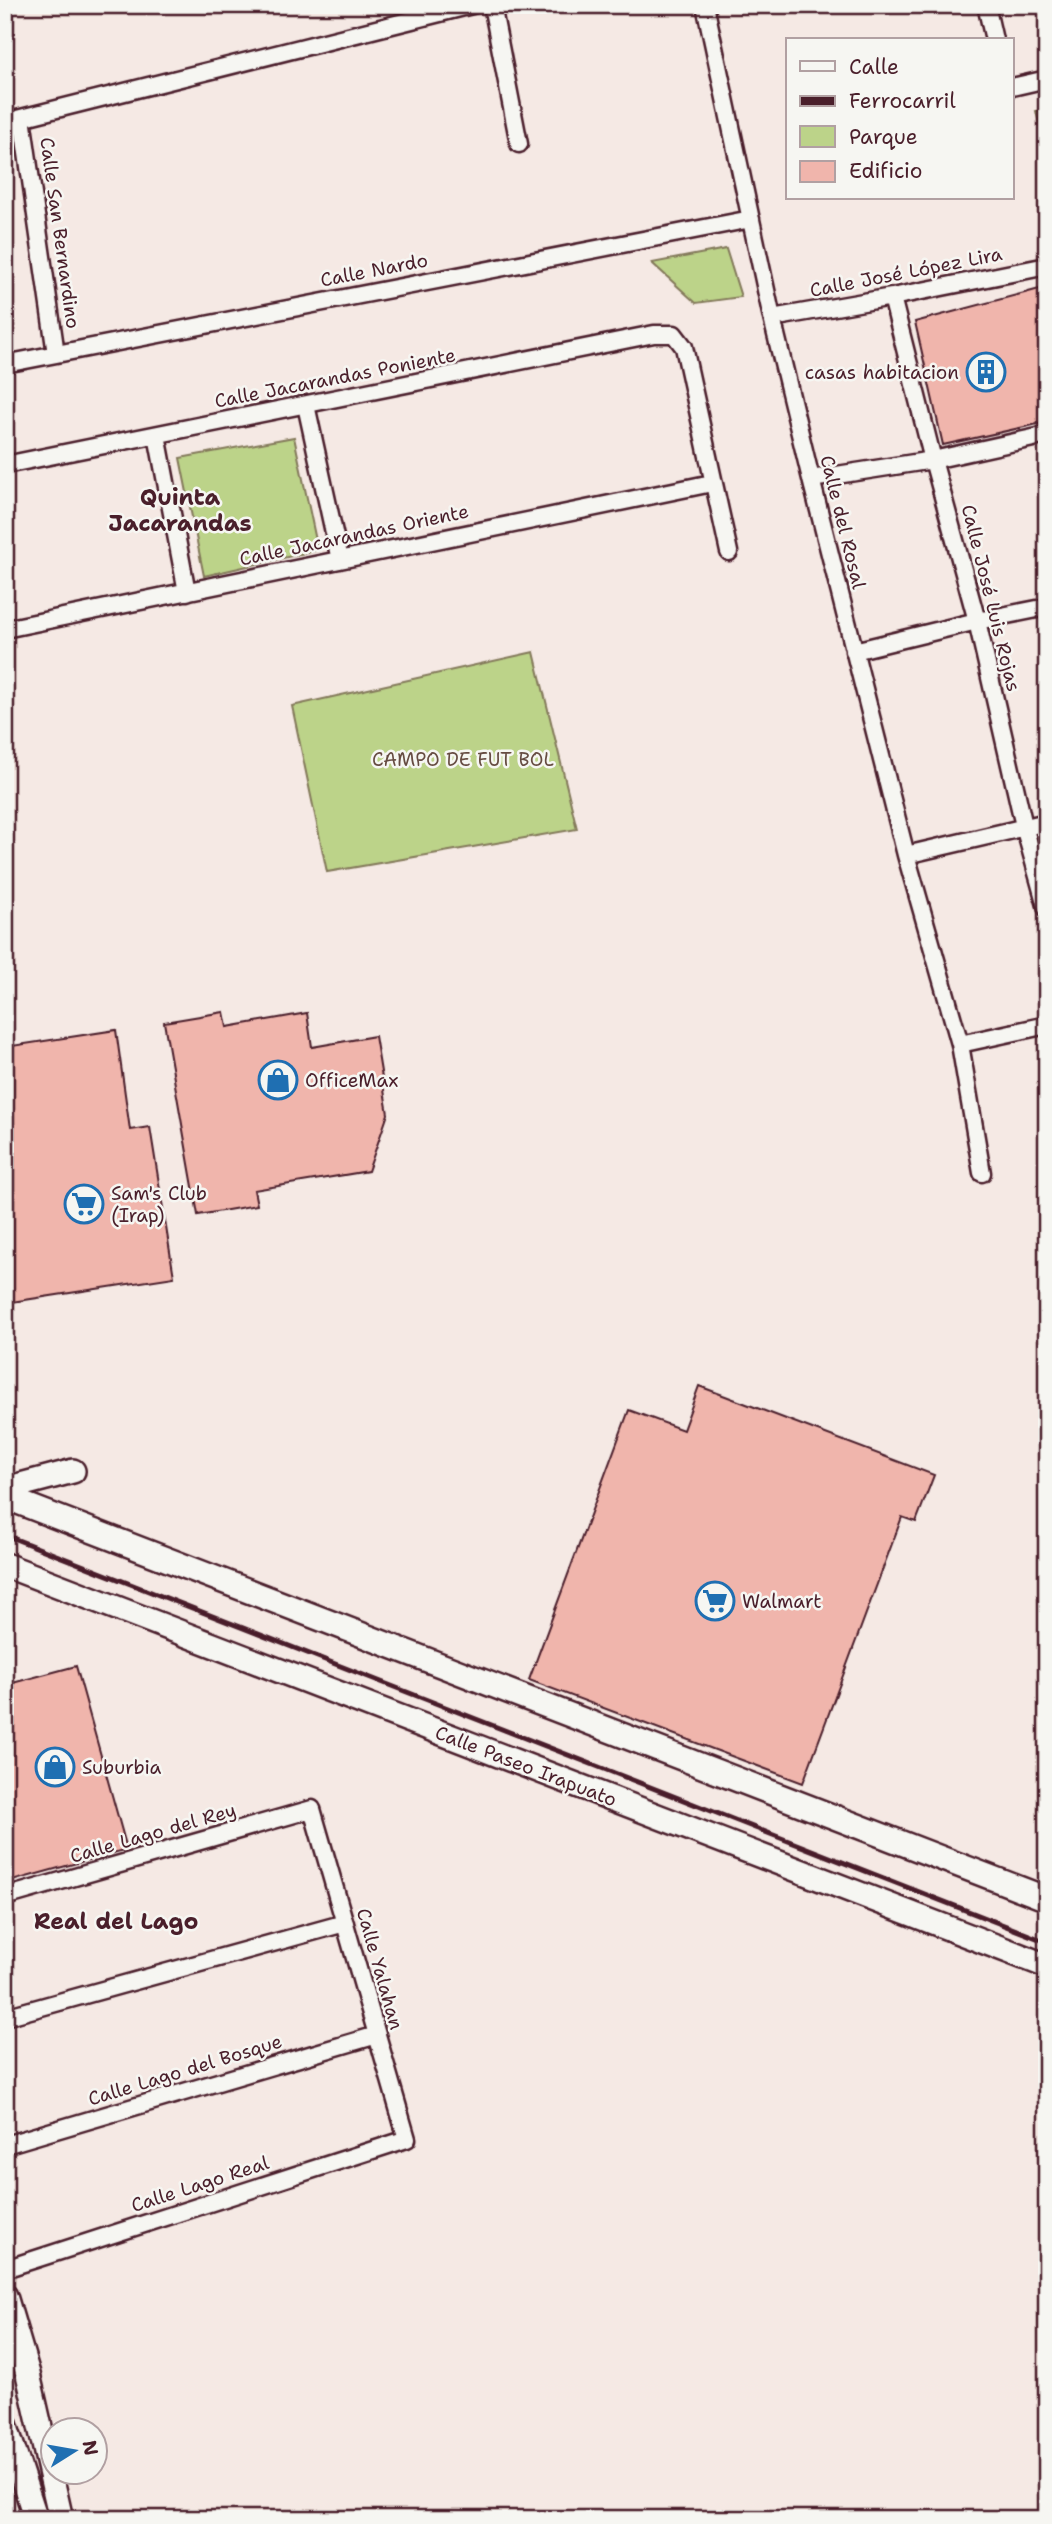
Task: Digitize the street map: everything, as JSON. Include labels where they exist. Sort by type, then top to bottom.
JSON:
[{"type":"main road","points":[[5,1489],[73,1471]]},
{"type":"main road","points":[[5,1497],[1047,1899]]},
{"type":"main road","name":"Calle Paseo Irapuato","points":[[5,1565],[1047,1966]]},
{"type":"main road","points":[[5,2296],[28,2374],[61,2519]]},
{"type":"main road","points":[[5,2424],[36,2519]]},
{"type":"street","points":[[5,122],[472,5]]},
{"type":"street","points":[[492,5],[519,144]]},
{"type":"street","name":"Calle del Rosal","points":[[705,5],[772,318],[811,479],[906,855],[960,1044],[982,1173]]},
{"type":"street","points":[[986,5],[993,38]]},
{"type":"street","points":[[1014,87],[1047,79]]},
{"type":"street","name":"Calle San Bernardino","points":[[22,118],[56,354]]},
{"type":"street","name":"Calle Nardo","points":[[5,364],[751,219]]},
{"type":"street","name":"Calle José López Lira","points":[[772,318],[1047,266]]},
{"type":"street","name":"Calle José Luis Rojas","points":[[892,297],[977,621],[1024,826],[1047,909]]},
{"type":"street","name":"Calle Jacarandas Poniente","points":[[5,465],[654,334],[674,334],[684,347],[712,484]]},
{"type":"street","points":[[306,405],[340,560]]},
{"type":"street","points":[[157,435],[187,592]]},
{"type":"street","points":[[811,479],[933,460],[1047,435]]},
{"type":"street","points":[[712,484],[729,552]]},
{"type":"street","name":"Calle Jacarandas Oriente","points":[[5,629],[712,484]]},
{"type":"street","points":[[854,651],[1047,607]]},
{"type":"street","points":[[906,855],[1047,822]]},
{"type":"street","points":[[960,1044],[1047,1025]]},
{"type":"street","name":"Calle Lago del Rey","points":[[5,1897],[312,1809]]},
{"type":"street","name":"Calle Yalahan","points":[[312,1809],[407,2139]]},
{"type":"street","points":[[5,2017],[345,1923]]},
{"type":"street","name":"Calle Lago del Bosque","points":[[5,2145],[377,2035]]},
{"type":"street","name":"Calle Lago Real","points":[[5,2269],[407,2139]]},
{"type":"green space","points":[[1047,109],[1047,156],[1036,111]]},
{"type":"green space","points":[[726,249],[741,297],[696,303],[652,263]]},
{"type":"green space","points":[[294,437],[318,550],[204,576],[180,458]]},
{"type":"green space","name":"CAMPO DE FUT BOL","points":[[534,652],[577,829],[327,872],[292,706]]},
{"type":"building","name":"casas habitacion","points":[[1047,287],[1047,422],[943,445],[915,322]]},
{"type":"building","name":"OfficeMax","points":[[224,1012],[227,1027],[307,1013],[312,1047],[375,1036],[388,1114],[368,1171],[254,1190],[257,1205],[198,1215],[164,1022]]},
{"type":"building","name":"Sam's Club (Irap)","points":[[116,1030],[130,1130],[150,1127],[174,1277],[5,1303],[5,1047]]},
{"type":"building","name":"Walmart","points":[[699,1386],[934,1475],[916,1522],[902,1517],[803,1783],[529,1680],[629,1410],[683,1430]]},
{"type":"building","name":"Suburbia","points":[[76,1666],[127,1849],[5,1883],[5,1685]]},
{"type":"railway","points":[[5,1535],[1047,1942]]},
{"type":"place","name":"casas habitacion","points":[[986,372]]},
{"type":"place","name":"OfficeMax","points":[[278,1080]]},
{"type":"place","name":"Sam's Club (Irap)","points":[[84,1204]]},
{"type":"place","name":"Walmart","points":[[715,1601]]},
{"type":"place","name":"Suburbia","points":[[55,1767]]},
{"type":"district","name":"Quinta Jacarandas","points":[[180,510]]},
{"type":"district","name":"Real del Lago","points":[[116,1921]]}]
